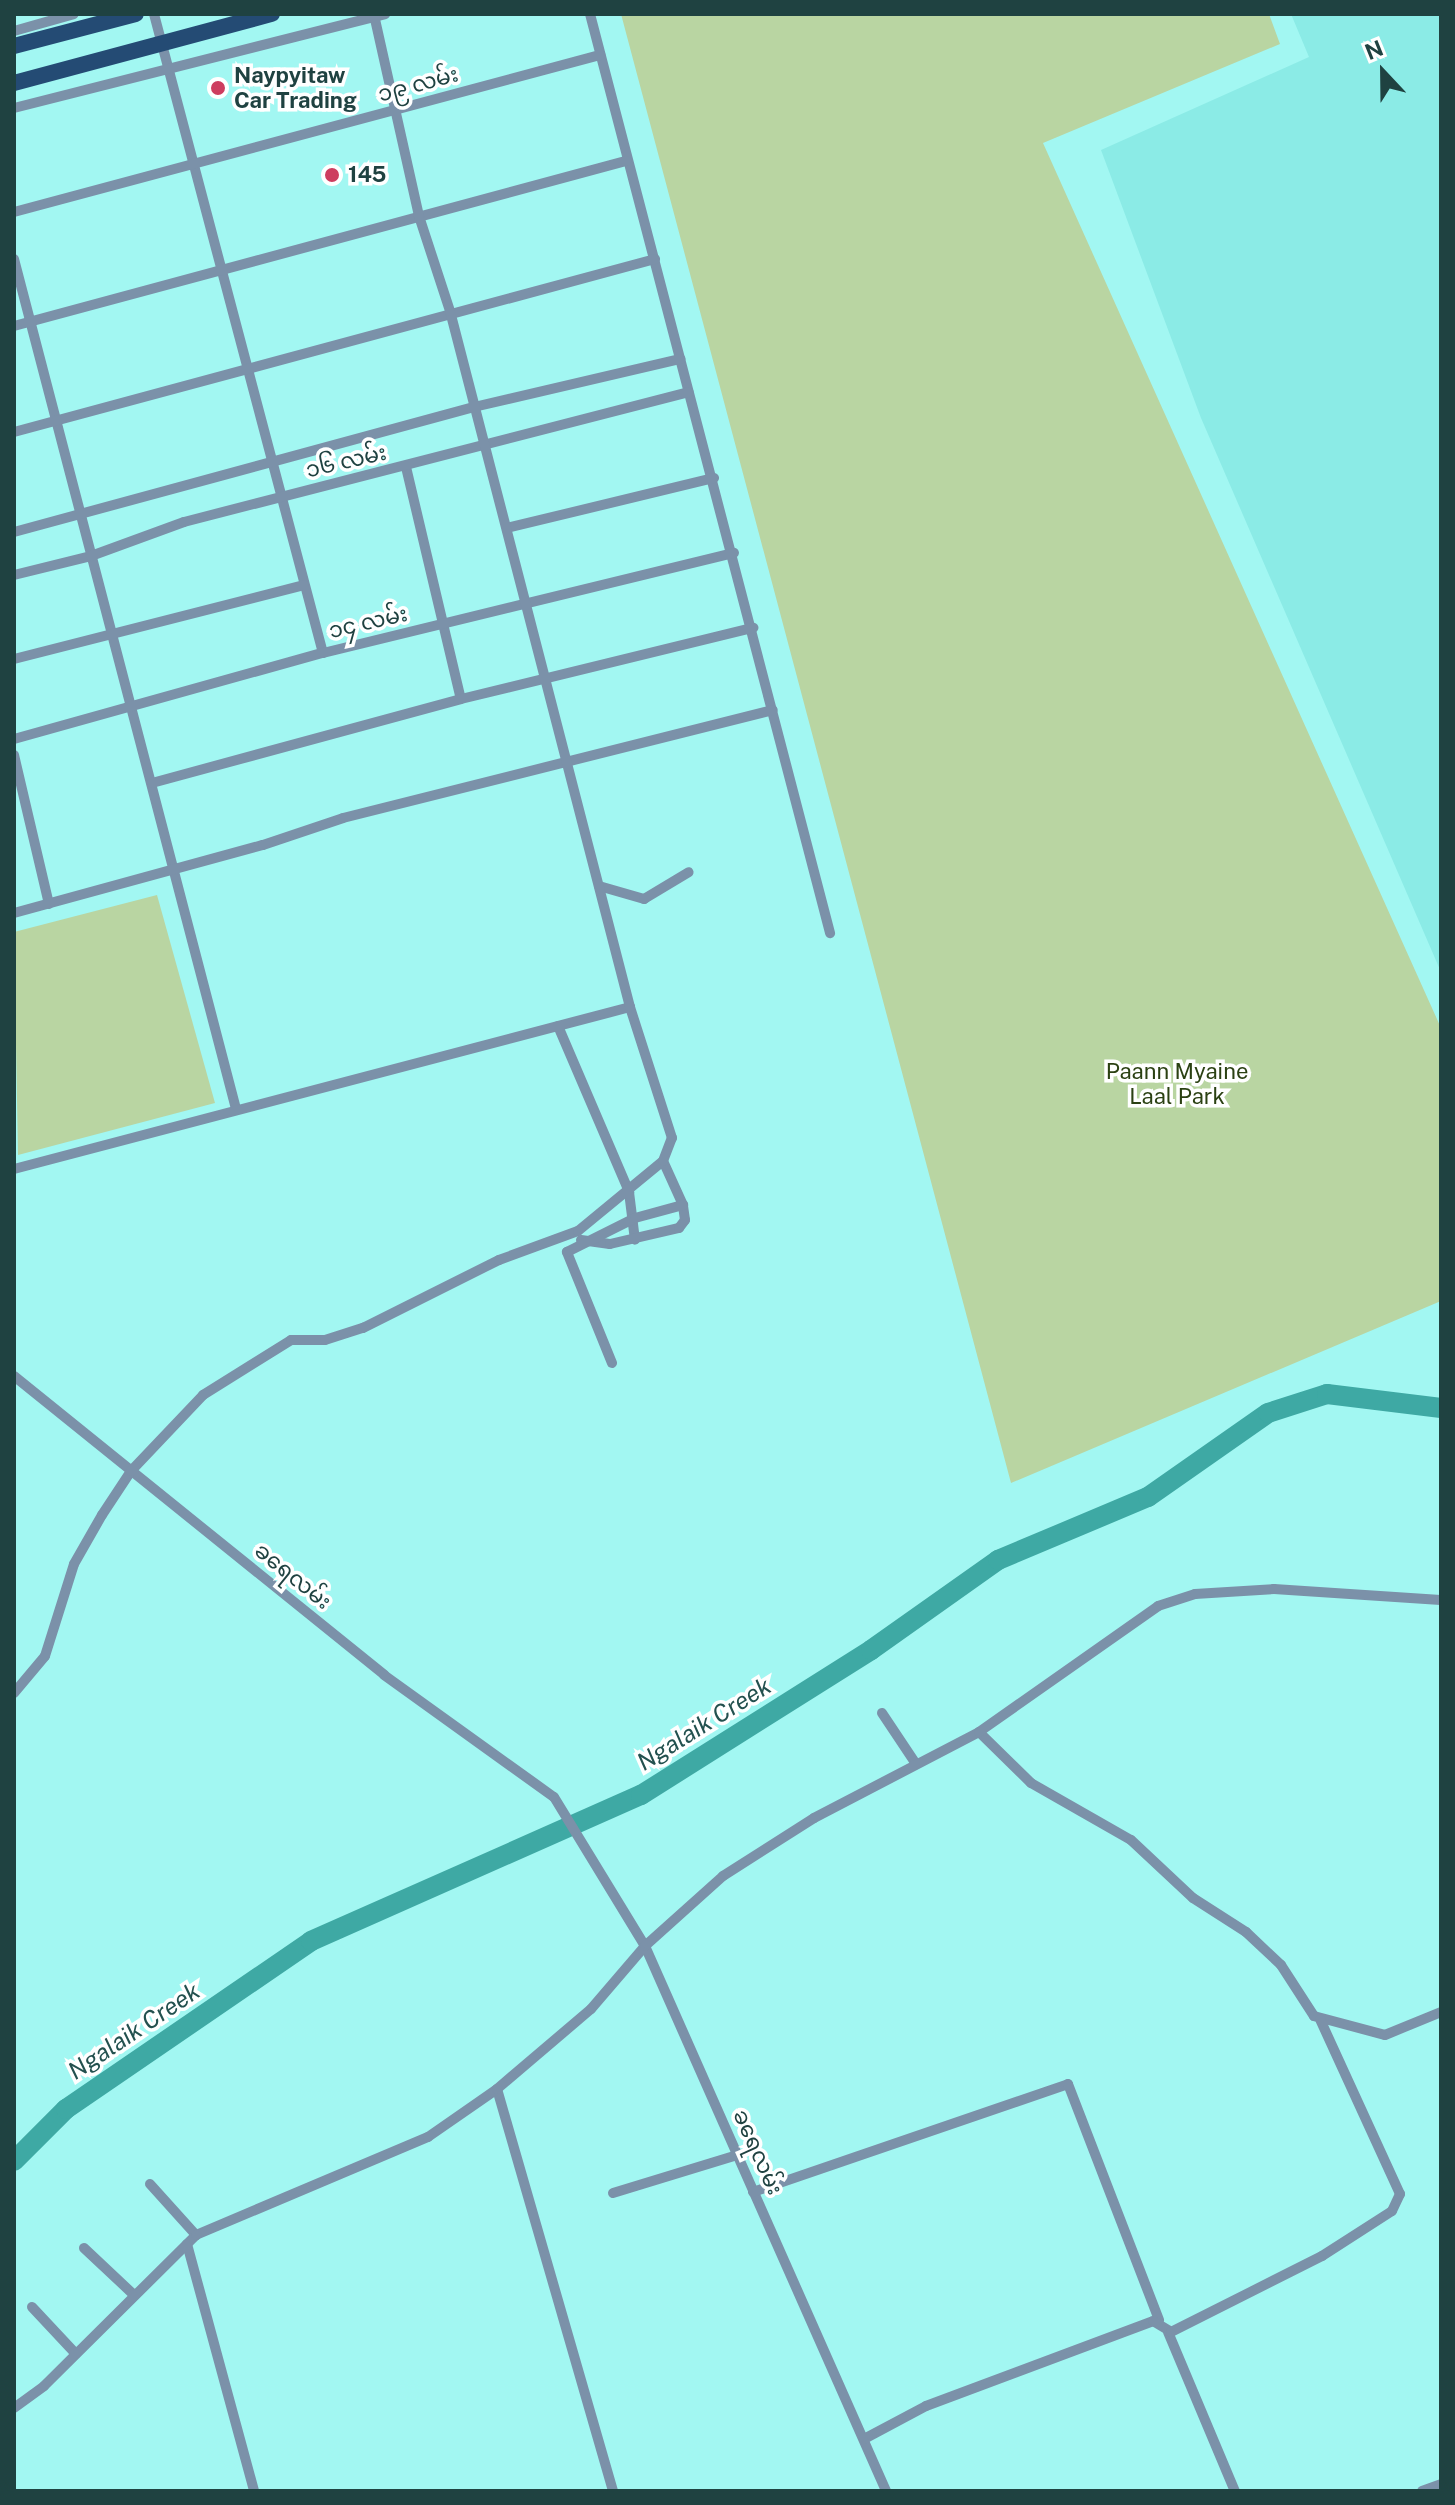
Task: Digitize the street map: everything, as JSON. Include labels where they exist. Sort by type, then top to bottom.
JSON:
[{"type":"main road","points":[[14,46],[136,14]]},
{"type":"main road","points":[[14,83],[272,14]]},
{"type":"street","points":[[14,31],[74,14]]},
{"type":"street","points":[[154,14],[250,364],[323,653]]},
{"type":"street","points":[[590,14],[626,161],[734,553],[830,933]]},
{"type":"street","points":[[14,108],[377,15],[393,112],[419,216],[450,311],[630,1007],[672,1125],[663,1161],[580,1236],[566,1256],[612,1363]]},
{"type":"street","name":"၁၉ လမ်း","points":[[14,212],[600,55]]},
{"type":"street","points":[[14,326],[223,266],[626,161]]},
{"type":"street","points":[[14,259],[236,1109]]},
{"type":"street","points":[[14,432],[250,364],[655,259]]},
{"type":"street","points":[[14,532],[474,407],[681,359]]},
{"type":"street","name":"၁၆ လမ်း","points":[[14,575],[91,556],[184,522],[689,392]]},
{"type":"street","points":[[406,467],[446,624],[461,699]]},
{"type":"street","points":[[507,528],[714,478]]},
{"type":"street","name":"၁၄ လမ်း","points":[[14,739],[132,709],[323,653],[734,553]]},
{"type":"street","points":[[14,659],[304,585]]},
{"type":"street","points":[[152,783],[461,699],[753,628]]},
{"type":"street","points":[[14,913],[343,818],[773,710]]},
{"type":"street","points":[[14,755],[49,904]]},
{"type":"street","points":[[14,817],[27,814]]},
{"type":"street","points":[[599,886],[644,899],[689,872]]},
{"type":"street","points":[[14,1169],[630,1007]]},
{"type":"street","points":[[558,1026],[629,1192],[635,1218],[635,1240]]},
{"type":"street","points":[[580,1236],[610,1244],[679,1228],[685,1220],[683,1205],[663,1161]]},
{"type":"street","points":[[14,1693],[45,1656],[74,1564],[131,1471],[203,1395],[291,1340],[325,1340],[363,1328],[499,1260],[683,1205]]},
{"type":"street","name":"ခရေလမ်း","points":[[14,1376],[384,1675],[554,1797],[645,1946],[886,2491]]},
{"type":"street","points":[[15,2405],[76,2354],[196,2235],[401,2152],[497,2089],[591,2009],[645,1946],[723,1876],[814,1818],[979,1732],[1173,1600],[1274,1589],[1441,1600]]},
{"type":"street","points":[[882,1713],[916,1764]]},
{"type":"street","points":[[979,1732],[1031,1783],[1131,1840],[1193,1898],[1246,1932],[1281,1965],[1320,2019],[1400,2194],[1397,2205],[1322,2256],[1168,2332]]},
{"type":"street","points":[[1320,2019],[1385,2035],[1441,2012]]},
{"type":"street","points":[[753,2192],[1068,2084],[1159,2320],[1168,2332],[1235,2491]]},
{"type":"street","points":[[497,2089],[613,2491]]},
{"type":"street","points":[[613,2193],[737,2155]]},
{"type":"street","points":[[150,2184],[196,2235]]},
{"type":"street","points":[[187,2244],[254,2491]]},
{"type":"street","points":[[84,2248],[134,2295]]},
{"type":"street","points":[[32,2307],[76,2354]]},
{"type":"street","points":[[864,2439],[926,2406],[1159,2320]]},
{"type":"street","points":[[1422,2491],[1441,2484]]},
{"type":"shaded area","points":[[1291,14],[1441,14],[1441,972],[1201,418],[1101,150],[1309,57]]},
{"type":"green space","name":"Paann Myaine Laal Park","points":[[621,14],[1269,14],[1280,44],[1043,143],[1441,1028],[1441,1301],[1011,1483]]},
{"type":"green space","points":[[157,895],[215,1103],[18,1155],[14,932]]},
{"type":"waterway","name":"Ngalaik Creek","points":[[14,2161],[66,2109],[311,1941],[641,1795],[871,1650],[998,1560],[1148,1497],[1268,1413],[1327,1394],[1441,1408]]},
{"type":"place","name":"Naypyitaw Car Trading","points":[[218,88]]},
{"type":"place","name":"145","points":[[332,175]]}]
